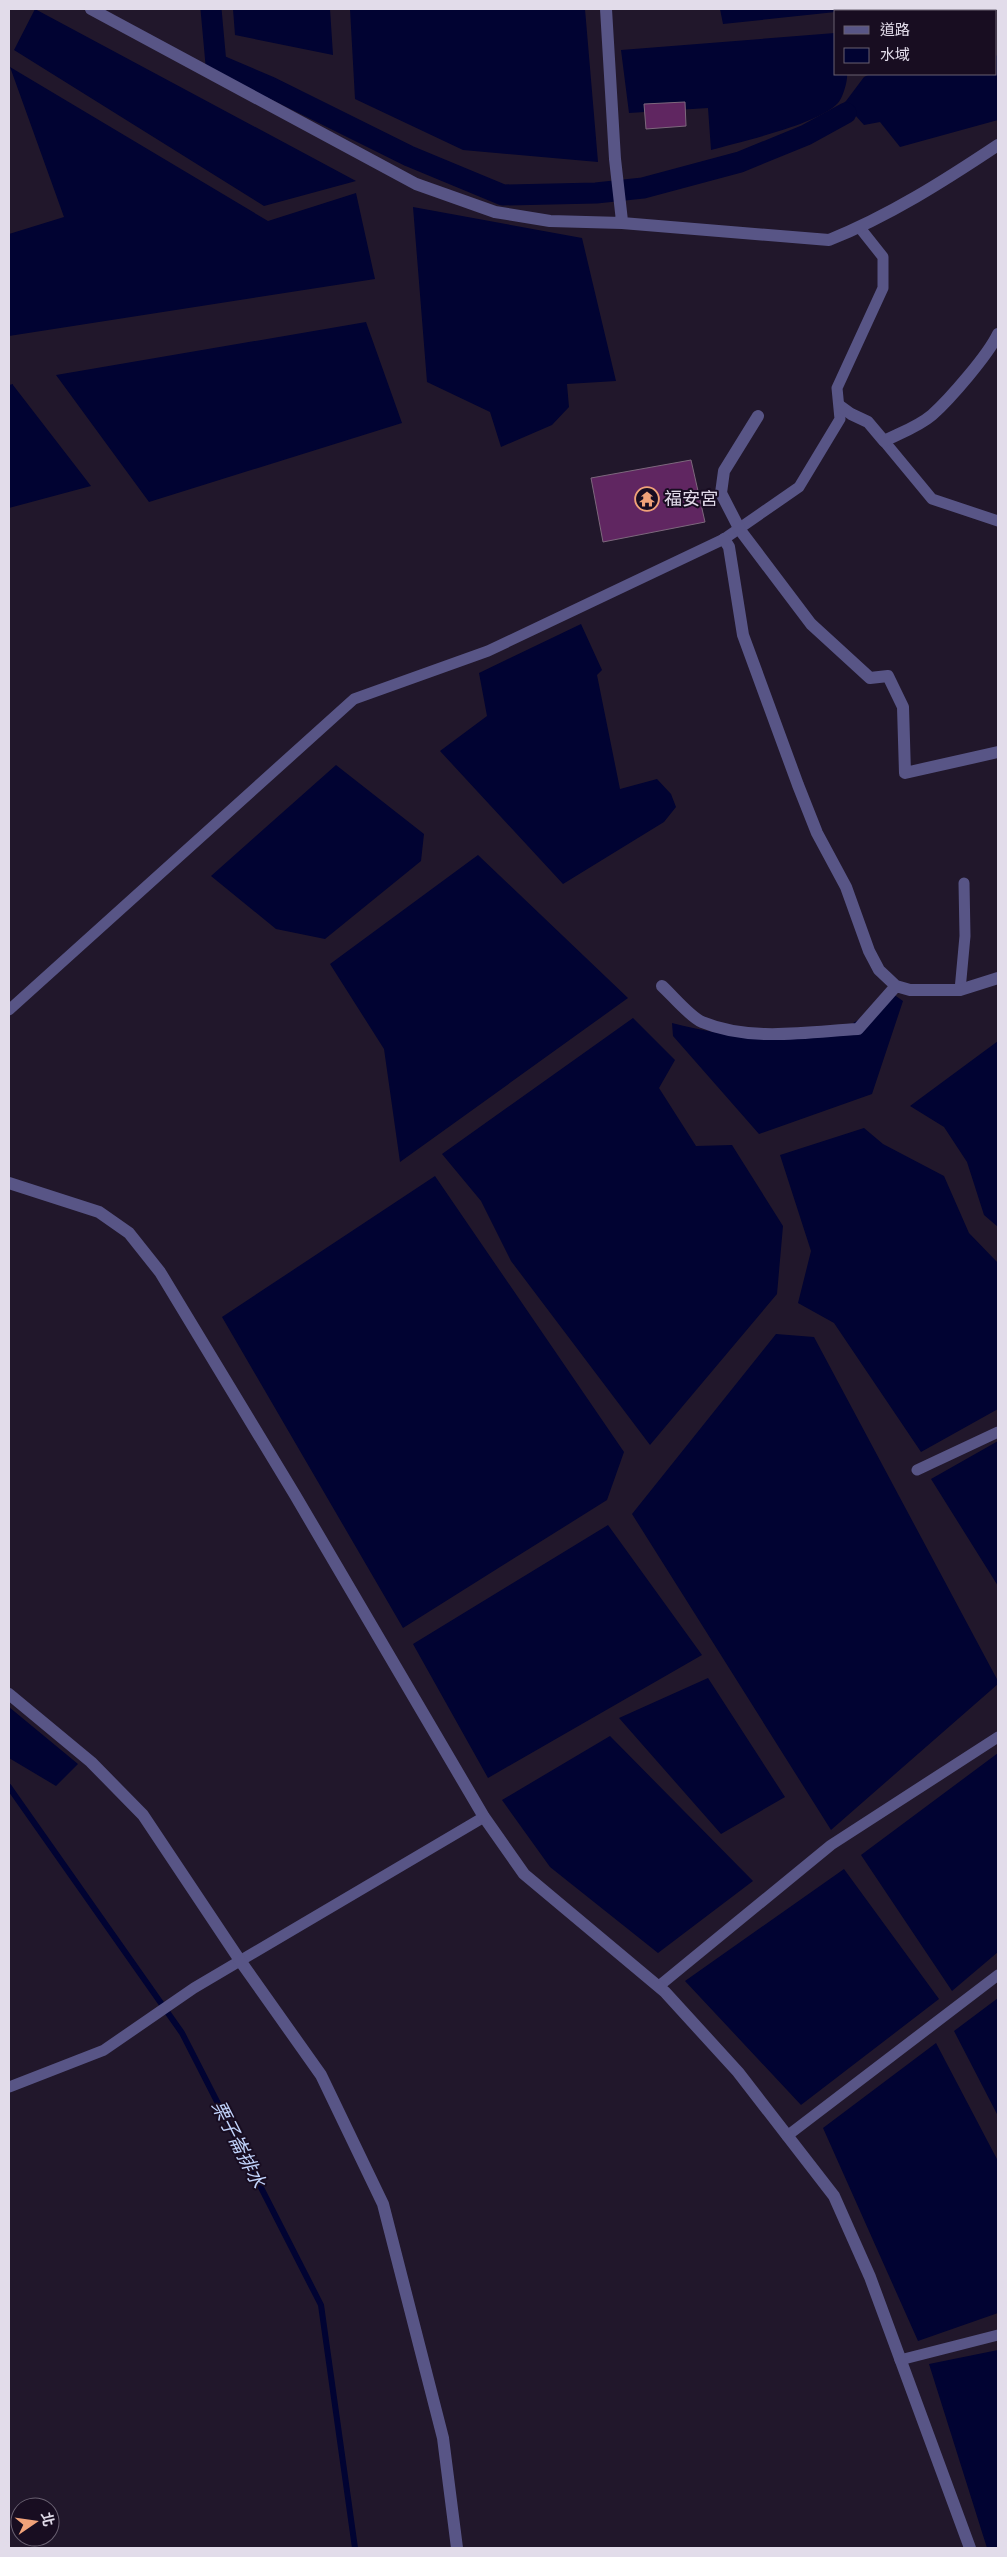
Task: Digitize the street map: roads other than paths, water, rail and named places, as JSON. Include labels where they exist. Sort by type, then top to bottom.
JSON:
[{"type":"street","points":[[91,9],[416,184],[496,212],[550,221],[622,223],[829,240],[860,228],[938,185],[998,145]]},
{"type":"street","points":[[606,9],[615,159],[622,221]]},
{"type":"street","points":[[840,406],[868,422],[884,441],[912,428],[932,415],[992,348],[998,334]]},
{"type":"street","points":[[758,416],[724,471],[720,492],[740,530],[811,624],[870,678],[888,676],[903,707],[905,773],[998,752]]},
{"type":"street","points":[[724,539],[729,547],[743,635],[817,833],[846,887],[869,951],[879,970],[896,986],[910,990],[960,990],[998,978]]},
{"type":"street","points":[[662,986],[700,1021],[745,1033],[792,1033],[858,1029],[896,986]]},
{"type":"street","points":[[9,1183],[99,1212],[128,1233],[160,1272],[295,1495],[484,1817],[524,1874],[659,1986],[738,2072],[834,2196],[870,2277],[970,2548]]},
{"type":"street","points":[[9,1694],[91,1762],[143,1815],[241,1962],[321,2075],[383,2204],[443,2438],[457,2548]]},
{"type":"lane","points":[[9,1010],[354,699],[488,651],[724,539],[740,530],[799,487],[840,419],[837,388],[883,288],[883,257],[860,228]]},
{"type":"lane","points":[[884,441],[932,499],[998,521]]},
{"type":"lane","points":[[960,990],[965,936],[964,883]]},
{"type":"lane","points":[[917,1470],[998,1432]]},
{"type":"lane","points":[[659,1986],[831,1845],[998,1737]]},
{"type":"lane","points":[[9,2087],[104,2050],[194,1988],[484,1817]]},
{"type":"lane","points":[[787,2136],[998,1975]]},
{"type":"lane","points":[[900,2360],[998,2335]]},
{"type":"water","points":[[35,9],[356,181],[264,206],[14,50]]},
{"type":"water","points":[[233,9],[330,9],[333,55],[235,35]]},
{"type":"water","points":[[350,9],[585,9],[598,162],[463,150],[355,99]]},
{"type":"water","points":[[720,9],[845,9],[834,10],[834,12],[723,24]]},
{"type":"water","points":[[862,9],[987,9],[987,10]]},
{"type":"water","points":[[834,33],[834,75],[847,75],[847,77],[842,97],[828,111],[797,125],[711,150],[708,108],[629,113],[621,50]]},
{"type":"water","points":[[997,56],[998,120],[900,147],[880,122],[864,125],[855,115],[824,130],[820,123],[846,101],[864,77],[868,75],[997,75]]},
{"type":"water","points":[[10,67],[268,221],[356,193],[375,279],[9,336],[9,234],[64,217]]},
{"type":"water","points":[[413,207],[582,238],[616,381],[567,384],[569,407],[552,425],[501,447],[490,412],[427,382]]},
{"type":"water","points":[[366,322],[402,423],[149,502],[56,375]]},
{"type":"water","points":[[13,384],[91,486],[9,508],[9,385]]},
{"type":"water","points":[[581,624],[602,670],[597,675],[620,789],[657,779],[671,794],[676,807],[664,822],[563,884],[440,751],[487,716],[479,673]]},
{"type":"water","points":[[336,765],[424,834],[421,861],[325,939],[276,929],[211,876]]},
{"type":"water","points":[[478,855],[628,998],[400,1162],[384,1049],[330,964]]},
{"type":"water","points":[[893,994],[903,1001],[872,1094],[759,1134],[673,1036],[672,1023],[713,1032],[756,1038],[798,1038],[819,1035],[839,1030],[852,1024]]},
{"type":"water","points":[[633,1018],[675,1060],[659,1088],[696,1146],[732,1145],[783,1226],[777,1294],[650,1445],[511,1261],[481,1201],[442,1154]]},
{"type":"water","points":[[998,1041],[998,1227],[984,1215],[967,1162],[944,1127],[910,1106]]},
{"type":"water","points":[[864,1128],[883,1144],[944,1176],[969,1233],[998,1263],[998,1409],[921,1452],[834,1323],[798,1303],[811,1251],[780,1155]]},
{"type":"water","points":[[435,1176],[624,1452],[607,1500],[403,1628],[222,1317]]},
{"type":"water","points":[[776,1334],[814,1337],[998,1681],[998,1684],[831,1830],[632,1514]]},
{"type":"water","points":[[998,1441],[998,1586],[931,1479]]},
{"type":"water","points":[[608,1525],[702,1655],[488,1778],[413,1644]]},
{"type":"water","points":[[708,1678],[785,1797],[721,1834],[619,1718]]},
{"type":"water","points":[[9,1707],[78,1764],[56,1786],[9,1758]]},
{"type":"water","points":[[610,1736],[753,1881],[658,1953],[550,1867],[502,1800]]},
{"type":"water","points":[[998,1753],[998,1952],[952,1991],[861,1855]]},
{"type":"water","points":[[844,1869],[939,1999],[801,2105],[685,1981]]},
{"type":"water","points":[[998,1998],[998,2116],[954,2031]]},
{"type":"water","points":[[936,2043],[998,2161],[998,2313],[918,2341],[823,2128]]},
{"type":"water","points":[[998,2350],[998,2548],[987,2548],[929,2364]]},
{"type":"waterway","points":[[211,9],[216,64],[270,87],[409,156],[503,195],[596,193],[643,188],[740,162],[806,135],[846,113]]},
{"type":"waterway","name":"栗子崙排水","points":[[9,1787],[182,2033],[321,2305],[355,2548]]},
{"type":"place","name":"福安宮","points":[[647,499]]}]
